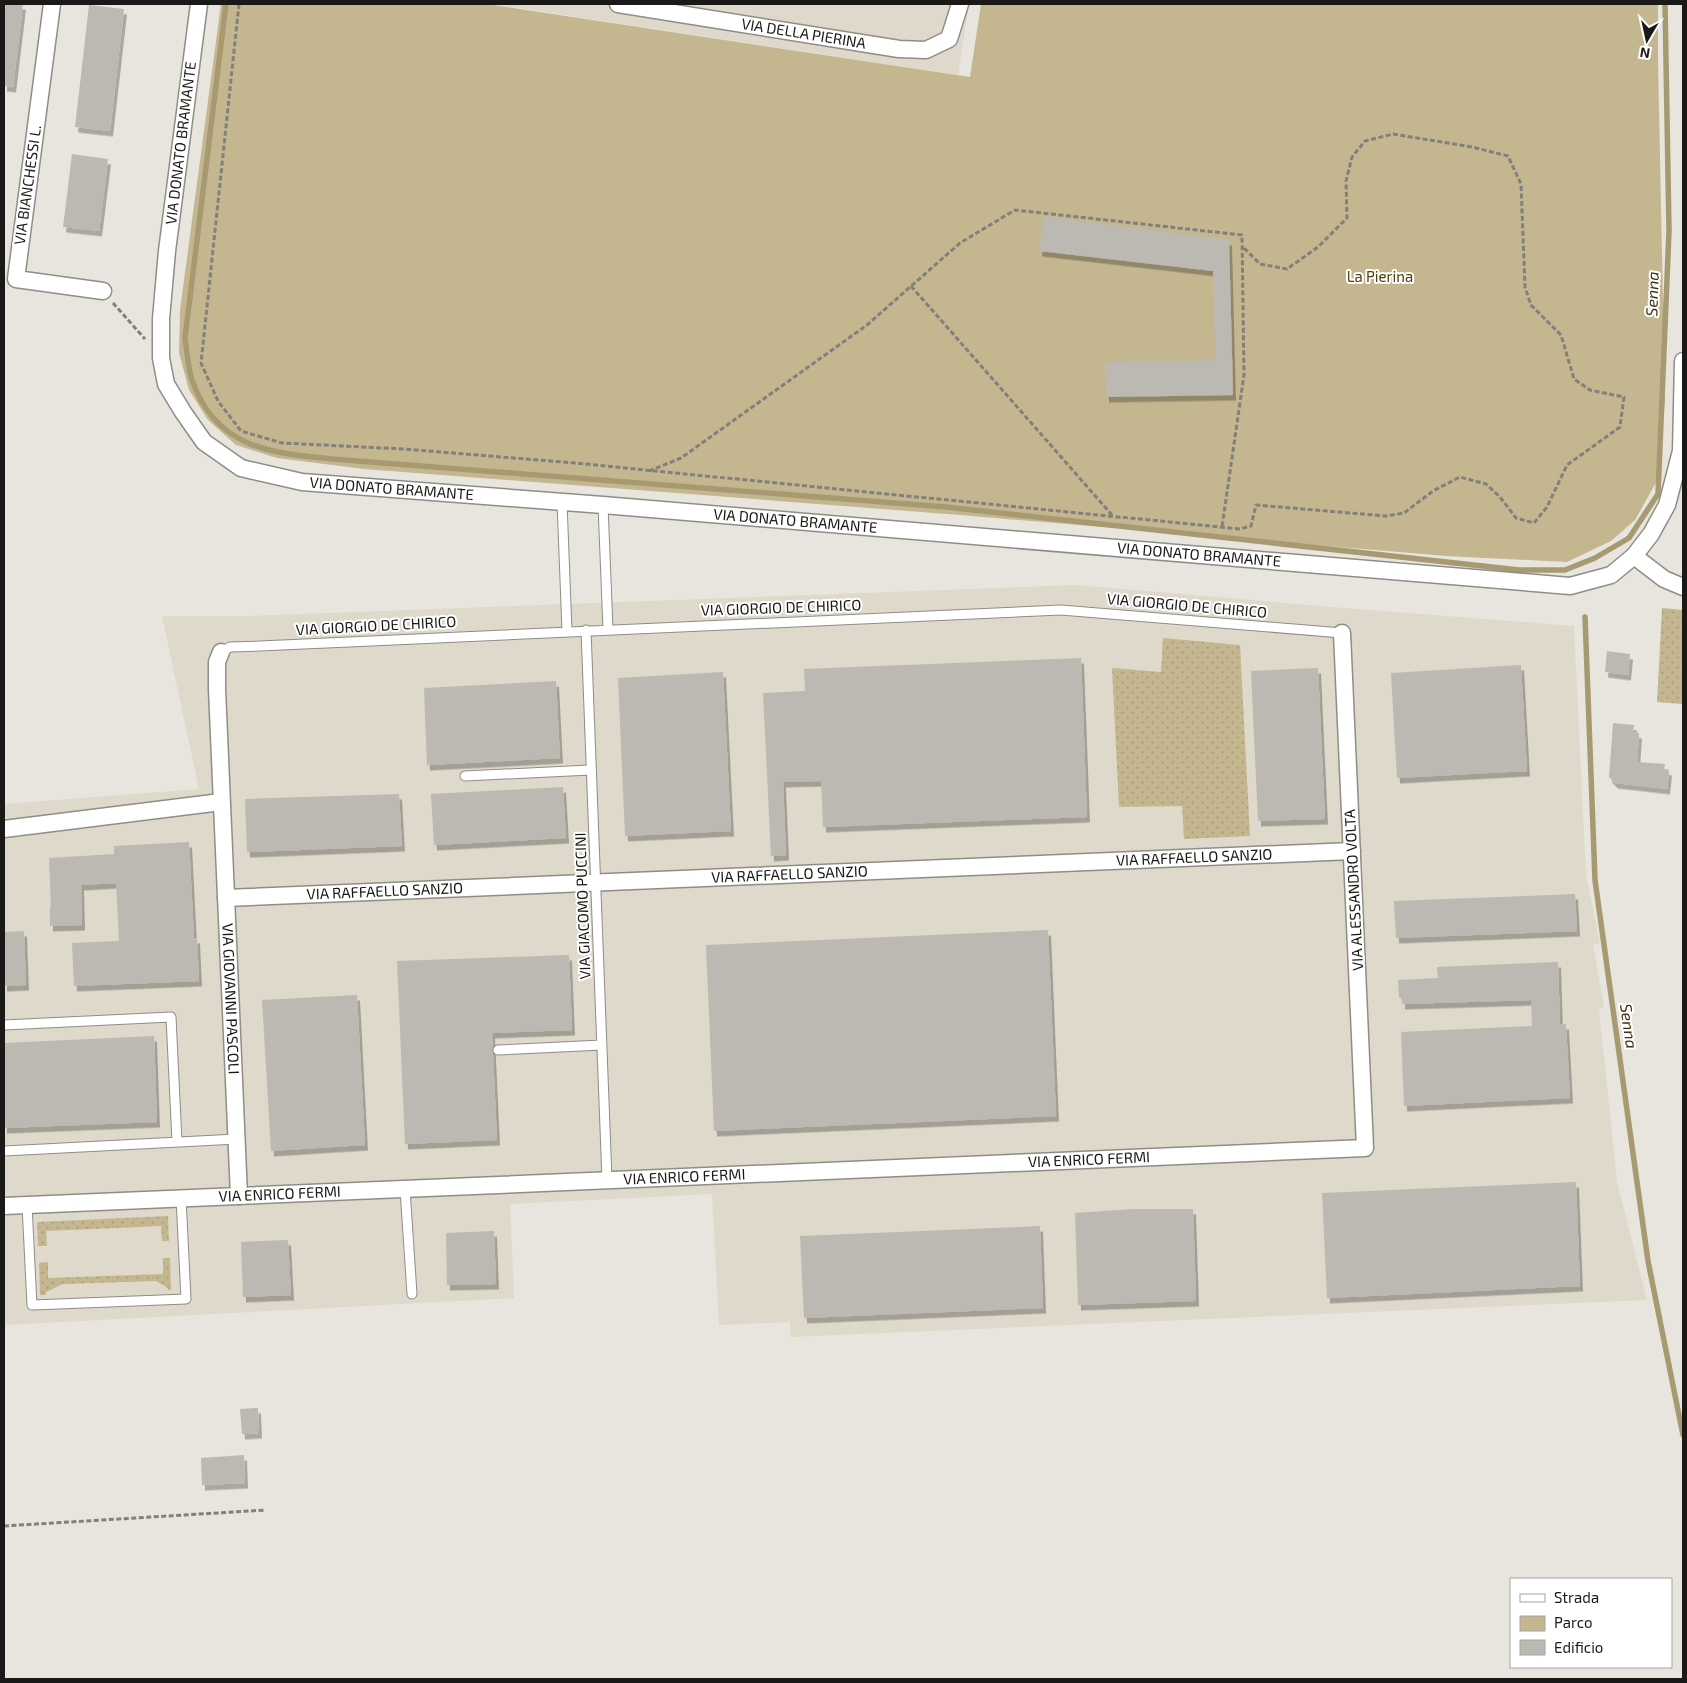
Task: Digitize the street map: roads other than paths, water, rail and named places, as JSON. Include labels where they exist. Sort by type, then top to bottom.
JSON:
[{"type":"street","name":"VIA BIANCHESSI L.","points":[[52,4],[16,279],[103,291]]},
{"type":"street","name":"VIA DONATO BRAMANTE","points":[[199,4],[167,251],[161,319],[161,358],[166,384],[204,442],[241,468],[302,482],[604,505],[1570,586],[1611,575],[1634,556],[1651,534],[1667,505],[1681,452],[1683,361]]},
{"type":"street","name":"VIA DELLA PIERINA","points":[[618,4],[899,49],[926,50],[949,39],[960,4]]},
{"type":"street","points":[[1634,556],[1664,579],[1683,587]]},
{"type":"street","name":"VIA ALESSANDRO VOLTA","points":[[1342,633],[1365,1148]]},
{"type":"street","name":"VIA GIOVANNI PASCOLI","points":[[222,652],[217,662],[217,689],[239,1196]]},
{"type":"street","points":[[4,828],[221,802]]},
{"type":"street","name":"VIA RAFFAELLO SANZIO","points":[[226,898],[1352,851]]},
{"type":"street","name":"VIA ENRICO FERMI","points":[[4,1206],[1365,1148]]},
{"type":"lane","points":[[562,502],[567,631]]},
{"type":"lane","points":[[604,505],[608,629]]},
{"type":"lane","name":"VIA GIORGIO DE CHIRICO","points":[[222,652],[230,647],[1061,610],[1342,633]]},
{"type":"lane","name":"VIA GIACOMO PUCCINI","points":[[586,630],[607,1180]]},
{"type":"lane","points":[[466,776],[591,770]]},
{"type":"lane","points":[[4,1025],[171,1017],[178,1142]]},
{"type":"lane","points":[[498,1050],[602,1045]]},
{"type":"lane","points":[[4,1151],[237,1140]]},
{"type":"lane","points":[[406,1189],[412,1294]]},
{"type":"lane","points":[[27,1205],[32,1305],[177,1299],[186,1298],[181,1198]]},
{"type":"waterway","points":[[226,4],[185,338],[192,380],[203,404],[217,422],[234,436],[254,445],[297,455],[345,460],[946,507],[1519,570],[1565,570],[1595,558],[1629,538],[1658,494],[1669,231],[1665,4]]},
{"type":"waterway","name":"Senna","points":[[1585,617],[1595,880],[1648,1261],[1683,1435]]},
{"type":"park label","name":"La Pierina","points":[[1380,277]]}]
